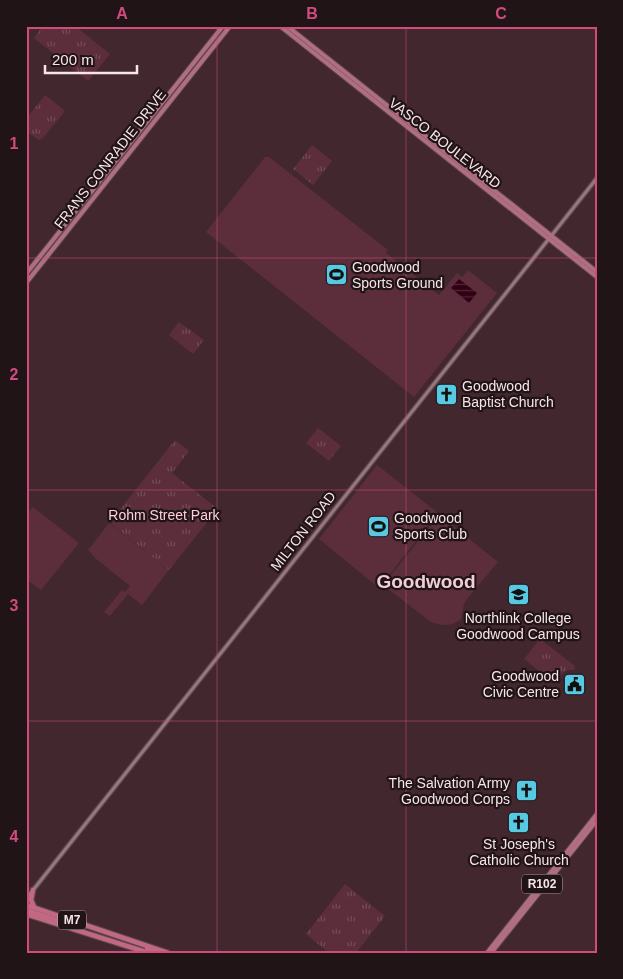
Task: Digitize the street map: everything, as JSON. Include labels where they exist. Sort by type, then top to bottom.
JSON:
[{"type":"highway","points":[[33,890],[31,901],[35,908]]},
{"type":"highway","name":"M7","points":[[26,905],[168,953]]},
{"type":"highway","points":[[26,910],[75,927],[83,932]]},
{"type":"highway","name":"M7","points":[[26,914],[149,953]]},
{"type":"highway","points":[[142,944],[158,953]]},
{"type":"main road","name":"FRANS CONRADIE DRIVE","points":[[26,274],[223,26]]},
{"type":"main road","name":"FRANS CONRADIE DRIVE","points":[[26,283],[230,26]]},
{"type":"main road","name":"VASCO BOULEVARD","points":[[280,26],[549,237],[597,272]]},
{"type":"main road","name":"VASCO BOULEVARD","points":[[287,26],[597,277]]},
{"type":"main road","name":"R102","points":[[487,953],[597,814]]},
{"type":"main road","name":"R102","points":[[491,953],[597,820]]},
{"type":"street","name":"MILTON ROAD","points":[[26,899],[597,178]]},
{"type":"green space","points":[[43,26],[75,26],[110,54],[88,81],[34,38]]},
{"type":"green space","points":[[45,95],[65,111],[43,138],[39,140],[26,131],[26,119]]},
{"type":"green space","points":[[312,145],[332,161],[313,185],[293,169]]},
{"type":"green space","name":"Goodwood Sports Ground","points":[[265,157],[269,157],[388,250],[386,253],[439,295],[457,273],[462,277],[468,270],[497,293],[414,397],[206,232]]},
{"type":"green space","points":[[179,322],[204,340],[193,354],[169,335]]},
{"type":"green space","points":[[318,428],[341,446],[329,461],[306,443]]},
{"type":"green space","name":"Rohm Street Park","points":[[175,440],[189,451],[172,473],[219,510],[216,511],[169,570],[111,524],[119,514],[118,512]]},
{"type":"green space","name":"Goodwood Sports Club","points":[[377,465],[438,513],[379,588],[319,539]]},
{"type":"green space","points":[[33,507],[79,543],[41,590],[26,579],[26,515]]},
{"type":"green space","points":[[439,515],[498,562],[466,600],[461,619],[446,625],[431,622],[383,585]]},
{"type":"green space","points":[[109,523],[169,570],[142,605],[128,594],[110,616],[104,612],[122,590],[125,592],[130,586],[95,558],[88,550]]},
{"type":"green space","points":[[540,639],[575,666],[574,670],[568,670],[564,673],[556,684],[524,659]]},
{"type":"green space","points":[[345,884],[385,916],[356,953],[329,953],[306,934]]},
{"type":"shaded area","points":[[459,279],[477,293],[469,303],[451,288]]},
{"type":"place","name":"Goodwood Sports Ground","points":[[336,275]]},
{"type":"place","name":"Goodwood Baptist Church","points":[[446,394]]},
{"type":"place","name":"Goodwood Sports Club","points":[[378,526]]},
{"type":"place","name":"Northlink College Goodwood Campus","points":[[518,595]]},
{"type":"place","name":"Goodwood Civic Centre","points":[[575,684]]},
{"type":"place","name":"The Salvation Army Goodwood Corps","points":[[526,791]]},
{"type":"place","name":"St Joseph's Catholic Church","points":[[519,822]]},
{"type":"district","name":"Goodwood","points":[[426,581]]}]
